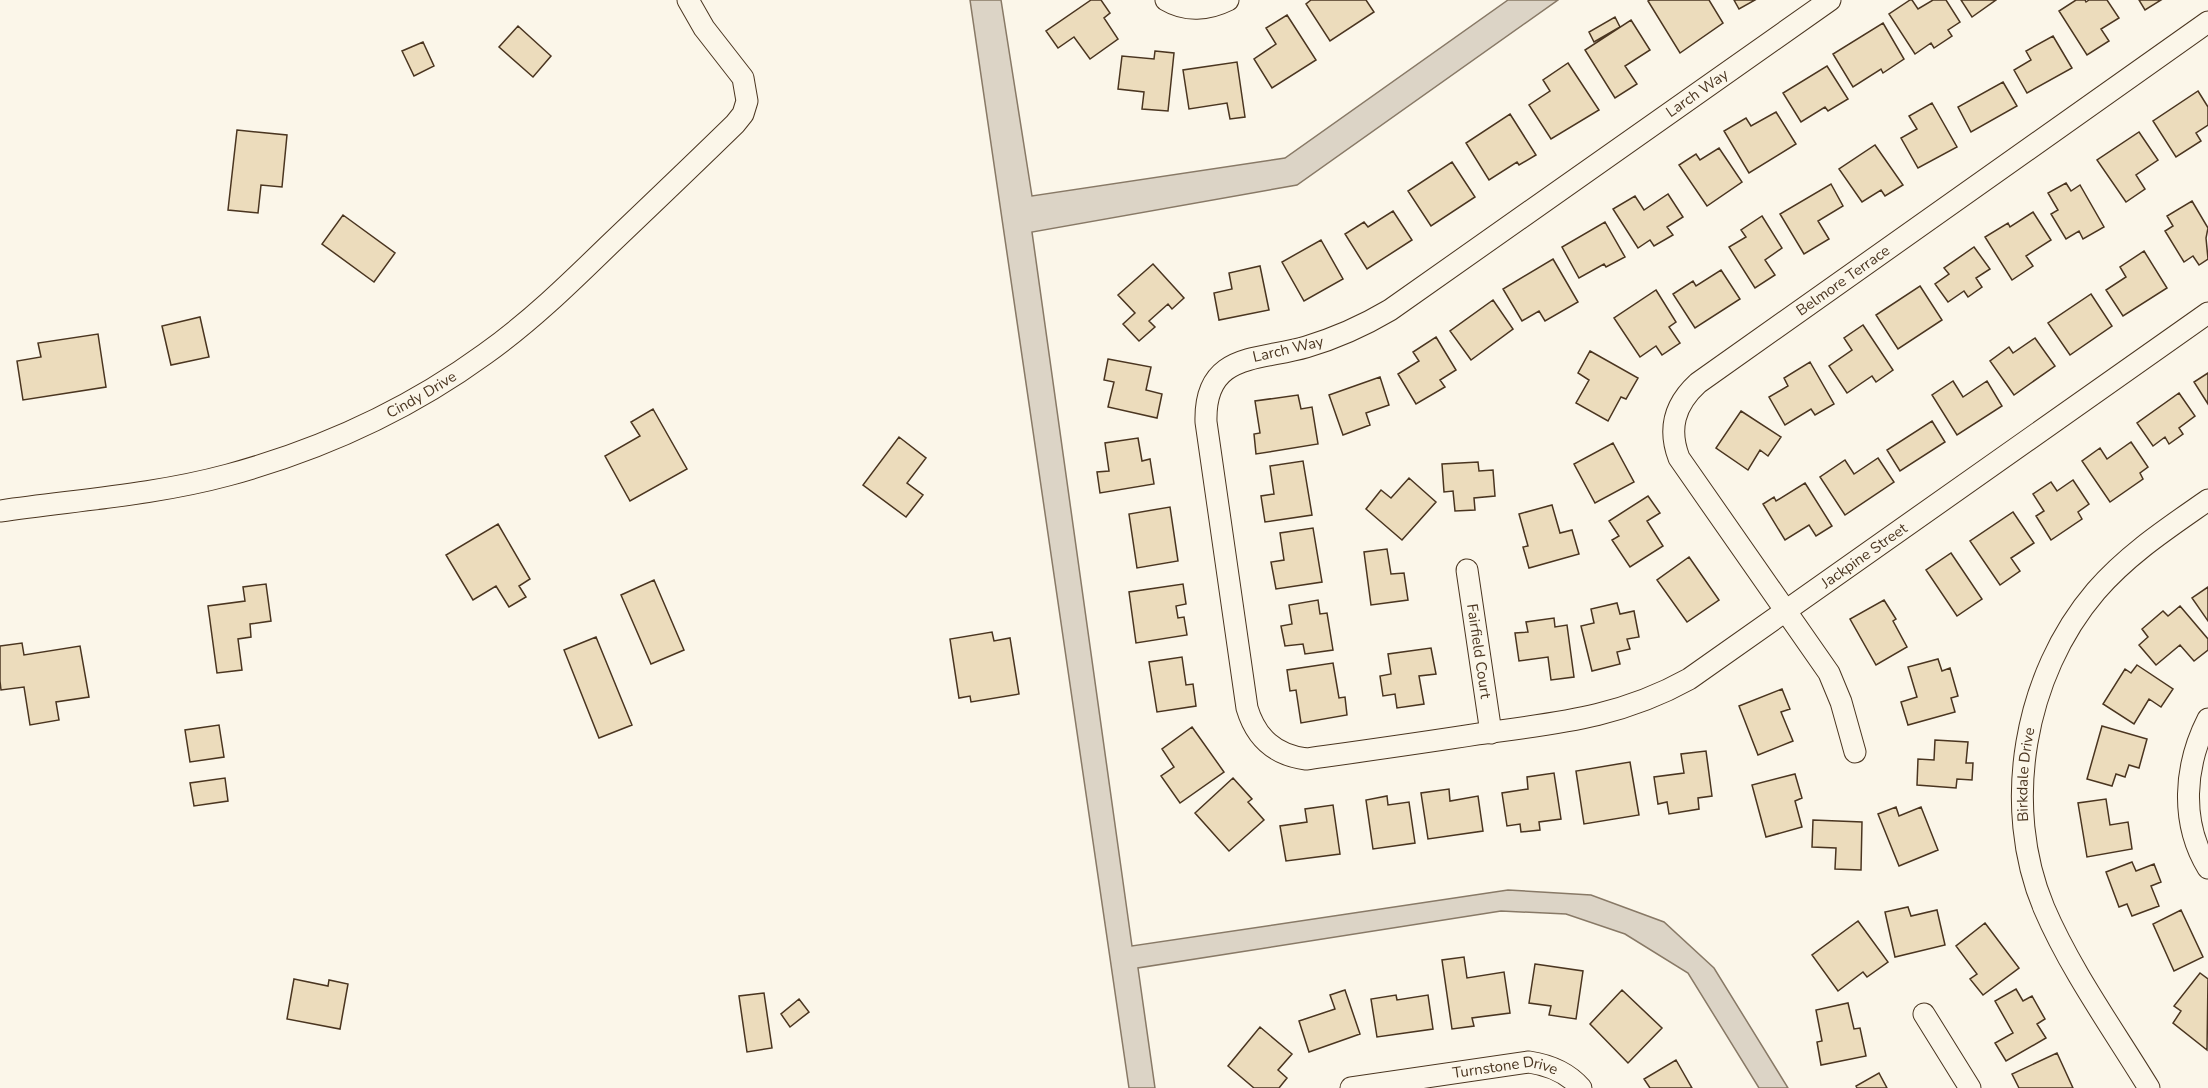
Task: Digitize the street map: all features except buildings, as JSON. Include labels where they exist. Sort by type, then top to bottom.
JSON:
[{"type":"street","name":"Cindy Drive","points":[[0,511],[170,488],[227,475],[292,455],[335,439],[387,414],[437,386],[485,354],[537,313],[743,114],[747,101],[743,78],[704,28],[688,0]]},
{"type":"street","points":[[1166,0],[1183,7],[1196,9],[1214,6],[1228,0]]},
{"type":"street","name":"Larch Way","points":[[1491,733],[1306,759],[1279,752],[1258,734],[1251,722],[1248,708],[1206,422],[1206,408],[1215,382],[1224,372],[1243,360],[1303,348],[1342,335],[1390,310],[1830,0]]},
{"type":"street","name":"Belmore Terrace","points":[[1855,752],[1841,702],[1829,673],[1679,458],[1674,445],[1673,424],[1679,404],[1687,393],[2208,22]]},
{"type":"street","name":"Jackpine Street","points":[[1491,733],[1602,715],[1628,708],[1689,679],[2208,313]]},
{"type":"street","name":"Birkdale Drive","points":[[2149,1088],[2060,944],[2043,906],[2034,880],[2024,825],[2025,756],[2036,702],[2051,663],[2095,592],[2145,544],[2208,500]]},
{"type":"street","name":"Fairfield Court","points":[[1467,570],[1491,733]]},
{"type":"street","points":[[2208,719],[2198,738],[2191,762],[2188,787],[2189,813],[2194,838],[2208,868]]},
{"type":"street","points":[[1924,1014],[1970,1088]]},
{"type":"street","name":"Turnstone Drive","points":[[1351,1088],[1529,1062],[1554,1068],[1566,1074],[1581,1088]]},
{"type":"shaded area","points":[[970,0],[1001,0],[1032,196],[1285,158],[1508,0],[1558,0],[1297,185],[1032,232],[1132,946],[1508,890],[1591,895],[1664,922],[1714,968],[1788,1088],[1759,1088],[1688,973],[1625,934],[1566,914],[1501,911],[1138,968],[1155,1088],[1129,1088]]}]
